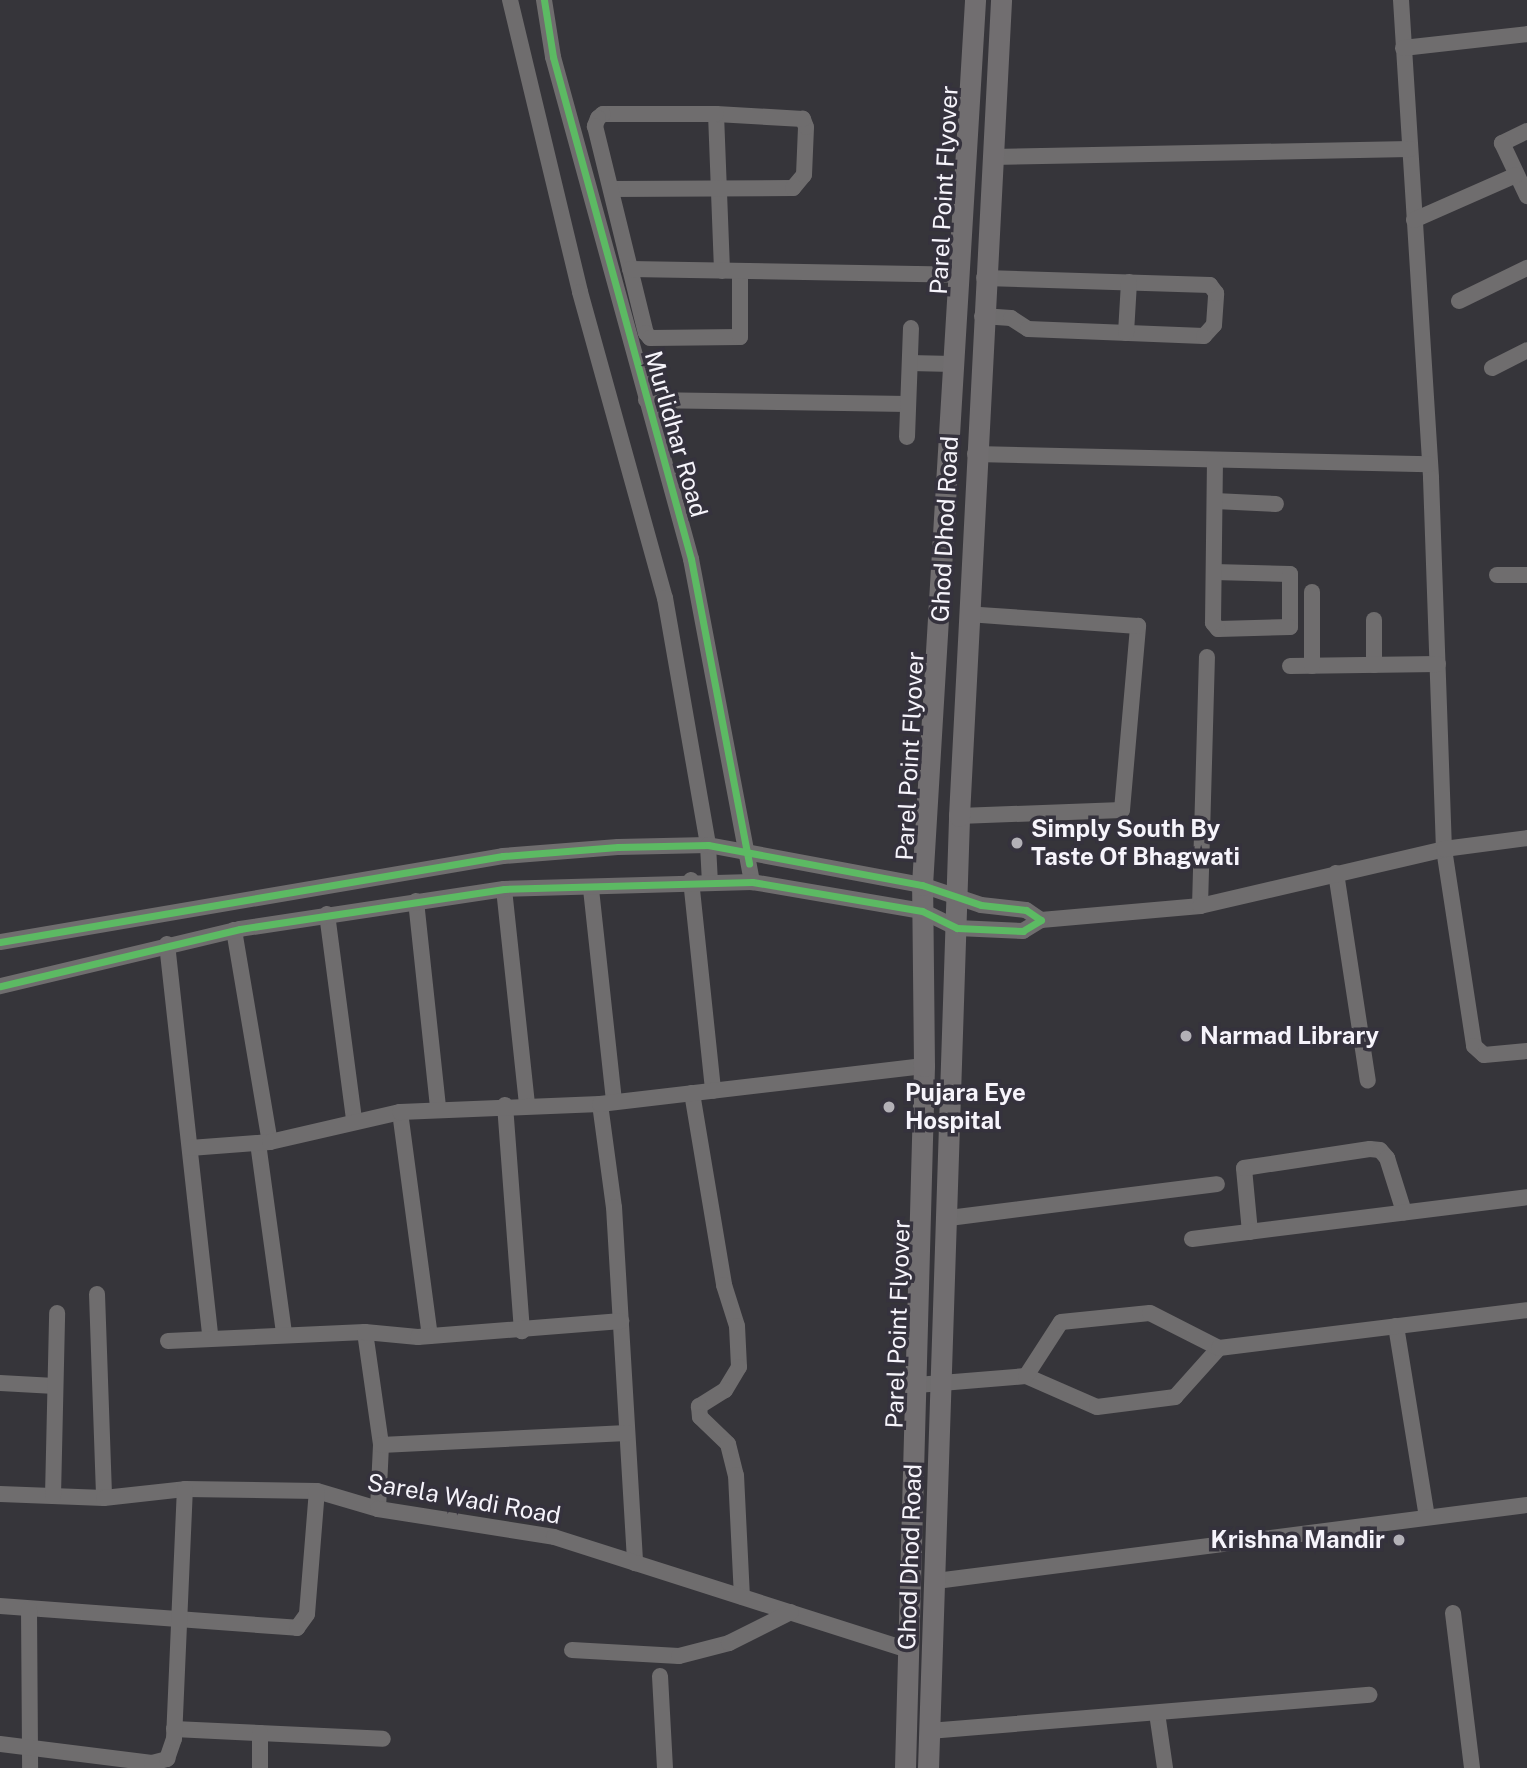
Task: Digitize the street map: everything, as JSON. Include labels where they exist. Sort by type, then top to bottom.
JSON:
[{"type":"main road","name":"Parel Point Flyover","points":[[905,1768],[906,1649],[917,1385],[924,1066],[922,885],[975,0]]},
{"type":"main road","name":"Ghod Dhod Road","points":[[928,1768],[949,1218],[959,816],[982,316],[1001,0]]},
{"type":"street","points":[[510,0],[580,292],[658,566],[708,845],[710,883]]},
{"type":"street","name":"Murlidhar Road","points":[[544,0],[553,57],[691,559],[752,882]]},
{"type":"street","points":[[1401,0],[1429,464],[1444,849],[1474,1046],[1484,1055],[1527,1051]]},
{"type":"street","points":[[1403,48],[1527,34]]},
{"type":"street","points":[[611,189],[793,188],[804,175],[806,127],[796,115],[603,114],[595,126],[646,333],[655,341],[740,337],[740,271]]},
{"type":"street","points":[[716,114],[722,271]]},
{"type":"street","points":[[1527,131],[1502,143],[1527,196]]},
{"type":"street","points":[[992,156],[1410,149]]},
{"type":"street","points":[[1414,220],[1516,175]]},
{"type":"street","points":[[1459,301],[1527,268]]},
{"type":"street","points":[[630,269],[959,275]]},
{"type":"street","points":[[982,316],[1011,318],[1028,329],[1204,336],[1214,325],[1216,293],[1210,285],[984,278]]},
{"type":"street","points":[[1126,333],[1129,282]]},
{"type":"street","points":[[907,437],[912,328]]},
{"type":"street","points":[[1492,368],[1527,350]]},
{"type":"street","points":[[910,363],[953,364]]},
{"type":"street","points":[[646,400],[908,404]]},
{"type":"street","points":[[975,454],[1429,464]]},
{"type":"street","points":[[1213,572],[1290,574],[1290,627],[1215,627],[1213,572],[1215,460]]},
{"type":"street","points":[[1215,501],[1276,504]]},
{"type":"street","points":[[1497,575],[1527,575]]},
{"type":"street","points":[[1312,592],[1312,666]]},
{"type":"street","points":[[959,816],[1122,810],[1138,626],[968,614]]},
{"type":"street","points":[[1374,620],[1374,665]]},
{"type":"street","points":[[1200,906],[1206,657]]},
{"type":"street","points":[[1290,666],[1438,664]]},
{"type":"street","points":[[0,986],[234,930],[505,889],[592,889],[691,880],[710,883],[752,882],[922,911],[957,928],[1023,932],[1041,920],[1200,906],[1444,849],[1527,838]]},
{"type":"street","points":[[0,942],[503,856],[708,845],[748,856],[922,885],[956,897],[1026,910],[1041,920]]},
{"type":"street","points":[[1336,873],[1368,1081]]},
{"type":"street","points":[[691,880],[713,1091]]},
{"type":"street","points":[[505,889],[527,1104]]},
{"type":"street","points":[[592,889],[635,1563]]},
{"type":"street","points":[[416,901],[438,1108]]},
{"type":"street","points":[[327,914],[354,1120]]},
{"type":"street","points":[[234,930],[264,1143],[284,1334]]},
{"type":"street","points":[[167,944],[210,1336]]},
{"type":"street","points":[[190,1148],[264,1143],[354,1120],[400,1112],[527,1104],[607,1103],[924,1066]]},
{"type":"street","points":[[692,1093],[724,1285],[737,1326],[739,1367],[725,1390],[699,1406],[700,1417],[728,1444],[736,1475],[742,1597]]},
{"type":"street","points":[[505,1105],[522,1331]]},
{"type":"street","points":[[400,1112],[430,1336]]},
{"type":"street","points":[[1250,1231],[1244,1168],[1370,1149],[1380,1150],[1387,1158],[1404,1212]]},
{"type":"street","points":[[949,1218],[1217,1184]]},
{"type":"street","points":[[1192,1239],[1527,1197]]},
{"type":"street","points":[[97,1294],[104,1498]]},
{"type":"street","points":[[1026,1376],[1061,1321],[1150,1313],[1219,1348],[1527,1310]]},
{"type":"street","points":[[53,1496],[57,1313]]},
{"type":"street","points":[[168,1341],[210,1336],[365,1332],[430,1336],[522,1331],[621,1321]]},
{"type":"street","points":[[1396,1326],[1427,1517]]},
{"type":"street","points":[[365,1332],[381,1445],[378,1509]]},
{"type":"street","points":[[917,1385],[1026,1376],[1097,1407],[1175,1397],[1219,1348]]},
{"type":"street","points":[[0,1383],[55,1386]]},
{"type":"street","points":[[381,1445],[627,1433]]},
{"type":"street","points":[[0,1744],[29,1745],[152,1765],[167,1759],[174,1729],[185,1489]]},
{"type":"street","name":"Sarela Wadi Road","points":[[0,1494],[104,1498],[185,1489],[317,1491],[378,1509],[554,1536],[906,1649]]},
{"type":"street","points":[[0,1606],[178,1621],[302,1625],[307,1614],[317,1491]]},
{"type":"street","points":[[936,1581],[1527,1504]]},
{"type":"street","points":[[29,1609],[30,1768]]},
{"type":"street","points":[[572,1650],[679,1656],[729,1643],[791,1612]]},
{"type":"street","points":[[1454,1613],[1472,1768]]},
{"type":"street","points":[[660,1676],[665,1768]]},
{"type":"street","points":[[929,1731],[1370,1695]]},
{"type":"street","points":[[1157,1713],[1165,1768]]},
{"type":"street","points":[[174,1729],[383,1739]]},
{"type":"street","points":[[260,1733],[260,1768]]},
{"type":"cycle path","points":[[544,0],[553,57],[691,559],[749,864]]},
{"type":"cycle path","points":[[0,942],[503,856],[618,847],[708,845],[922,885],[981,905],[1026,910],[1041,920],[1023,931],[957,928],[922,911],[752,882],[504,889],[240,929],[0,986]]},
{"type":"place","name":"Simply South By Taste Of Bhagwati","points":[[1017,843]]},
{"type":"place","name":"Narmad Library","points":[[1186,1036]]},
{"type":"place","name":"Pujara Eye Hospital","points":[[889,1107]]},
{"type":"place","name":"Krishna Mandir","points":[[1399,1540]]}]
